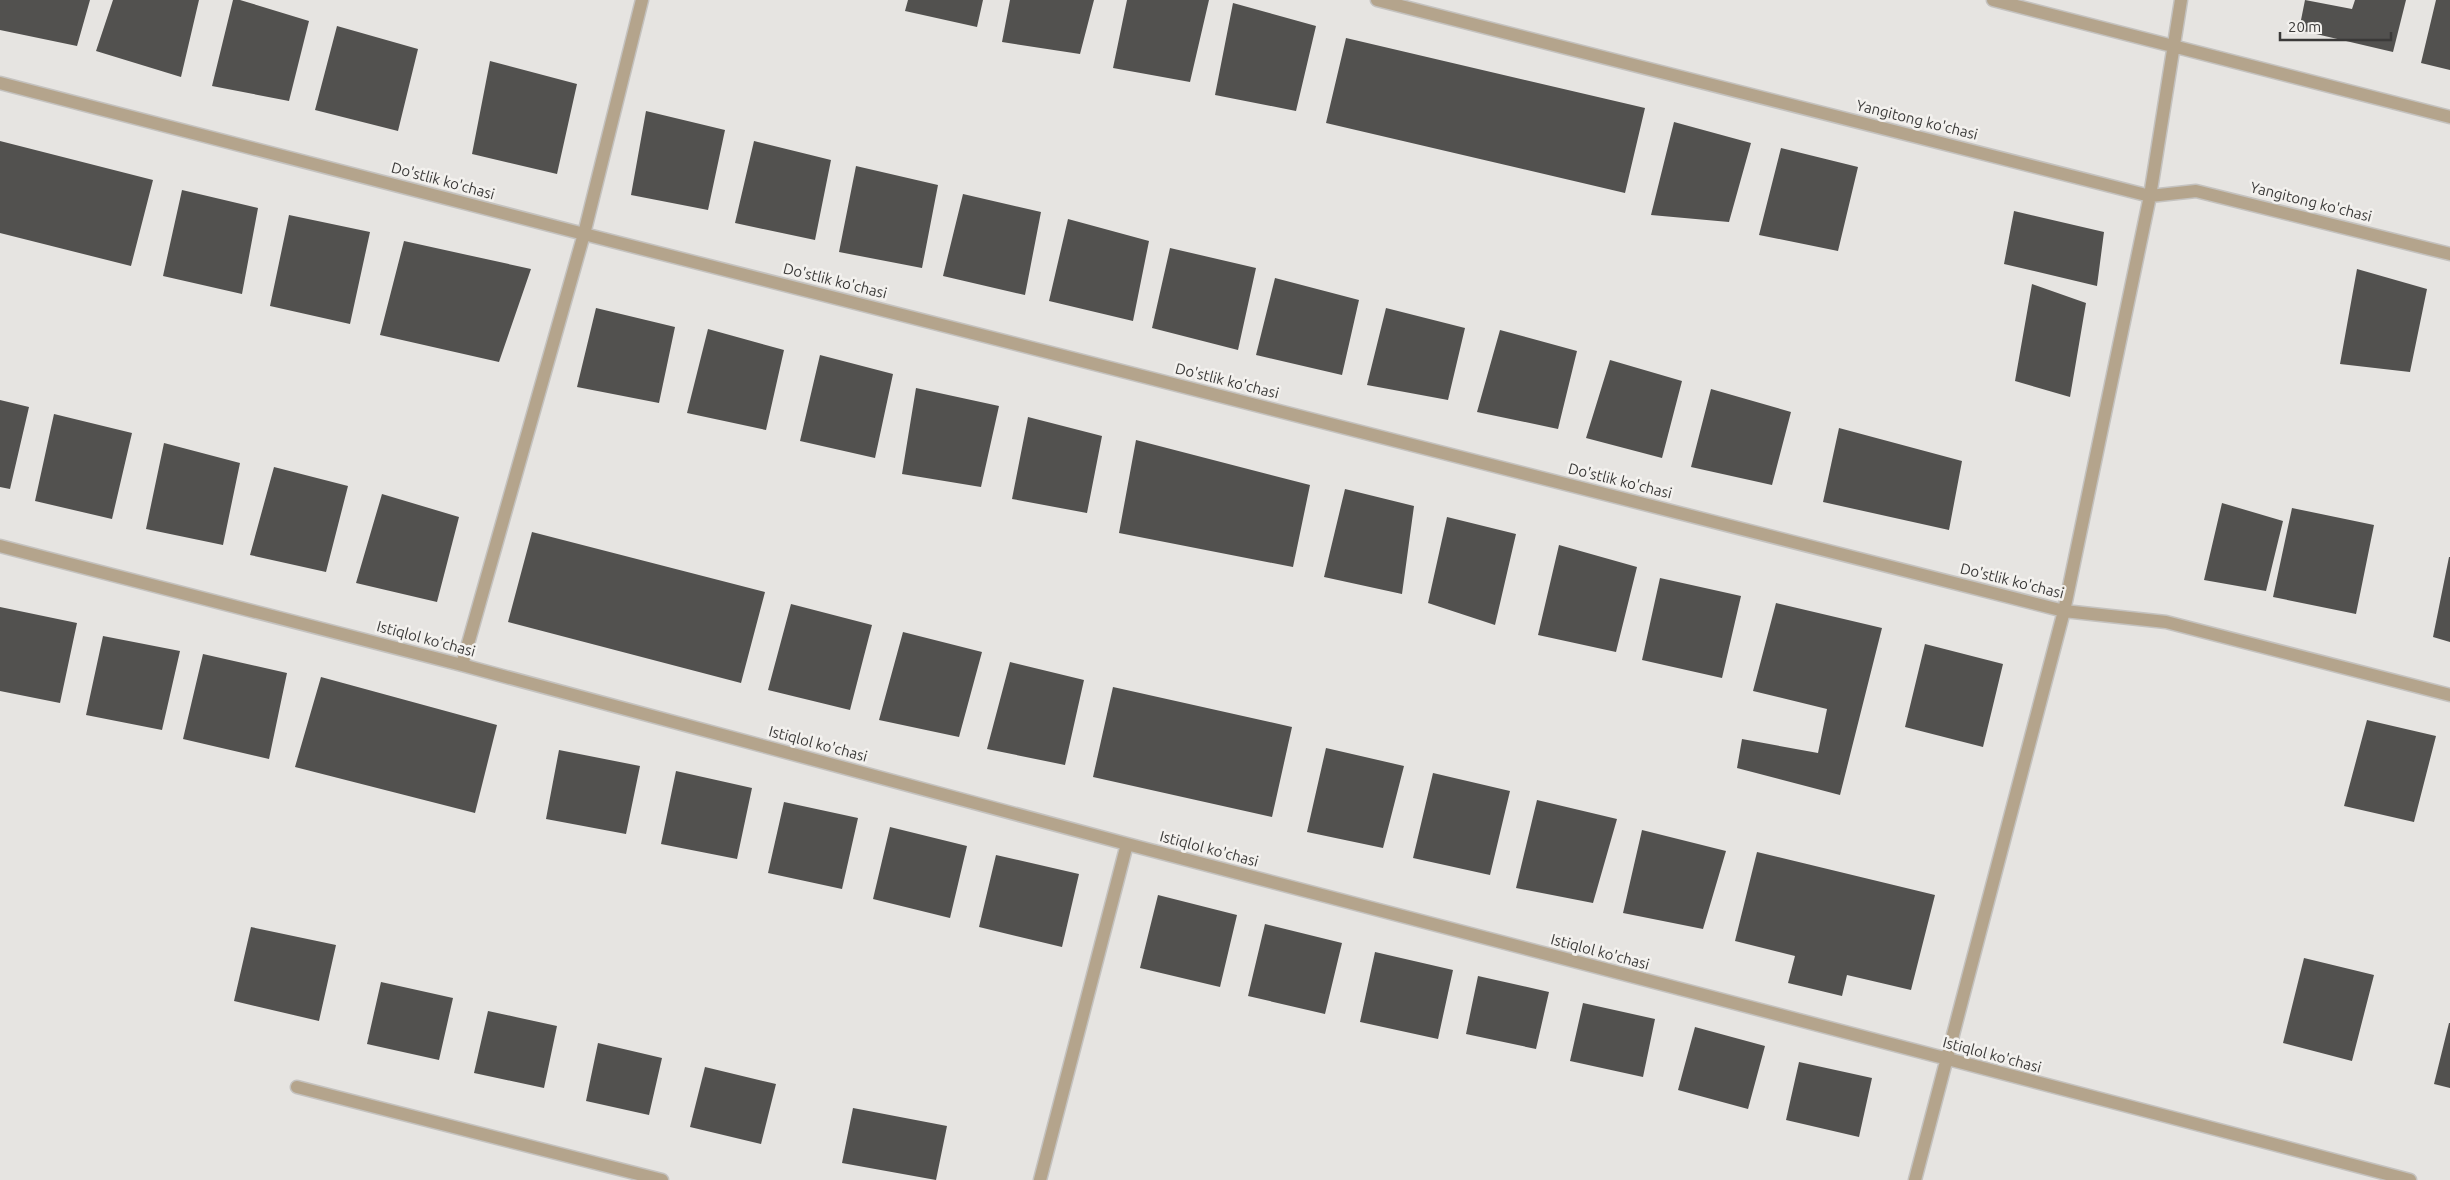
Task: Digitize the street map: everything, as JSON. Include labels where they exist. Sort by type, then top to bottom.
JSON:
[{"type":"street","points":[[462,665],[584,234],[642,0]]},
{"type":"street","name":"Yangitong ko'chasi","points":[[1377,0],[2150,196],[2196,191],[2450,254]]},
{"type":"street","points":[[1993,0],[2450,117]]},
{"type":"street","points":[[1915,1180],[2064,611],[2150,196],[2181,0]]},
{"type":"street","name":"Do'stlik ko'chasi","points":[[0,83],[584,234],[2064,611],[2166,622],[2450,695]]},
{"type":"street","name":"Istiqlol ko'chasi","points":[[0,546],[462,665],[1126,844],[2410,1180]]},
{"type":"street","points":[[1040,1180],[1126,844]]},
{"type":"street","points":[[297,1087],[662,1180]]},
{"type":"building","points":[[0,0],[90,0],[77,46],[0,30]]},
{"type":"building","points":[[113,0],[199,0],[181,77],[96,51]]},
{"type":"building","points":[[233,0],[240,0],[309,21],[289,101],[212,86]]},
{"type":"building","points":[[908,0],[983,0],[977,27],[905,11]]},
{"type":"building","points":[[1010,0],[1094,0],[1080,54],[1002,42]]},
{"type":"building","points":[[1127,0],[1209,0],[1190,82],[1113,68]]},
{"type":"building","points":[[2305,0],[2352,9],[2355,0],[2406,0],[2393,52],[2299,30]]},
{"type":"building","points":[[2436,0],[2450,0],[2450,70],[2421,63]]},
{"type":"building","points":[[1233,3],[1316,26],[1296,111],[1215,95]]},
{"type":"building","points":[[337,26],[418,49],[398,131],[315,110]]},
{"type":"building","points":[[1346,38],[1645,108],[1625,193],[1326,123]]},
{"type":"building","points":[[490,61],[577,84],[557,174],[472,154]]},
{"type":"building","points":[[646,111],[725,130],[708,210],[631,195]]},
{"type":"building","points":[[1674,122],[1751,143],[1729,222],[1651,215]]},
{"type":"building","points":[[0,141],[153,180],[131,266],[0,233]]},
{"type":"building","points":[[754,141],[831,160],[815,240],[735,223]]},
{"type":"building","points":[[1781,148],[1858,167],[1838,251],[1759,235]]},
{"type":"building","points":[[856,166],[938,185],[922,268],[839,252]]},
{"type":"building","points":[[182,190],[258,208],[242,294],[163,276]]},
{"type":"building","points":[[963,194],[1041,212],[1025,295],[943,276]]},
{"type":"building","points":[[2014,211],[2104,232],[2097,286],[2004,264]]},
{"type":"building","points":[[289,215],[370,232],[350,324],[270,306]]},
{"type":"building","points":[[1068,219],[1149,241],[1133,321],[1049,301]]},
{"type":"building","points":[[404,241],[531,269],[499,362],[380,335]]},
{"type":"building","points":[[1170,248],[1256,268],[1238,350],[1152,328]]},
{"type":"building","points":[[2357,269],[2427,289],[2410,372],[2340,364]]},
{"type":"building","points":[[1275,278],[1359,300],[1342,375],[1256,355]]},
{"type":"building","points":[[2032,284],[2086,303],[2070,397],[2015,381]]},
{"type":"building","points":[[596,308],[675,327],[659,403],[577,387]]},
{"type":"building","points":[[1386,308],[1465,328],[1448,400],[1367,385]]},
{"type":"building","points":[[708,329],[784,350],[766,430],[687,413]]},
{"type":"building","points":[[1500,330],[1577,351],[1558,429],[1477,412]]},
{"type":"building","points":[[820,355],[893,374],[875,458],[800,441]]},
{"type":"building","points":[[1610,360],[1682,381],[1662,458],[1586,438]]},
{"type":"building","points":[[916,388],[999,406],[981,487],[902,474]]},
{"type":"building","points":[[1711,389],[1791,412],[1772,485],[1691,467]]},
{"type":"building","points":[[0,400],[29,407],[10,489],[0,487]]},
{"type":"building","points":[[54,414],[132,433],[112,519],[35,501]]},
{"type":"building","points":[[1028,417],[1102,436],[1087,513],[1012,499]]},
{"type":"building","points":[[1839,428],[1962,461],[1949,530],[1823,502]]},
{"type":"building","points":[[1136,440],[1310,485],[1293,567],[1119,533]]},
{"type":"building","points":[[164,443],[240,463],[223,545],[146,529]]},
{"type":"building","points":[[274,467],[348,486],[326,572],[250,555]]},
{"type":"building","points":[[1345,489],[1414,506],[1402,594],[1324,577]]},
{"type":"building","points":[[382,494],[459,517],[437,602],[356,583]]},
{"type":"building","points":[[2222,503],[2283,521],[2266,591],[2204,580]]},
{"type":"building","points":[[2292,508],[2374,525],[2356,614],[2273,597]]},
{"type":"building","points":[[1447,517],[1516,534],[1495,625],[1428,603]]},
{"type":"building","points":[[532,532],[765,592],[741,683],[508,622]]},
{"type":"building","points":[[1559,545],[1637,567],[1616,652],[1538,635]]},
{"type":"building","points":[[2450,557],[2450,642],[2433,637]]},
{"type":"building","points":[[1660,578],[1741,596],[1722,678],[1642,660]]},
{"type":"building","points":[[1776,603],[1882,628],[1840,795],[1737,768],[1742,739],[1818,753],[1827,709],[1753,691]]},
{"type":"building","points":[[791,604],[872,625],[850,710],[768,690]]},
{"type":"building","points":[[0,607],[77,623],[60,703],[0,691]]},
{"type":"building","points":[[903,632],[982,652],[959,737],[879,720]]},
{"type":"building","points":[[103,636],[180,651],[162,730],[86,715]]},
{"type":"building","points":[[1925,644],[2003,664],[1983,747],[1905,727]]},
{"type":"building","points":[[203,654],[287,673],[269,759],[183,739]]},
{"type":"building","points":[[1010,662],[1084,680],[1065,765],[987,749]]},
{"type":"building","points":[[321,677],[497,725],[475,813],[295,767]]},
{"type":"building","points":[[1113,687],[1292,727],[1272,817],[1093,777]]},
{"type":"building","points":[[2367,720],[2436,736],[2414,822],[2344,806]]},
{"type":"building","points":[[1326,748],[1404,766],[1383,848],[1307,832]]},
{"type":"building","points":[[559,750],[640,766],[626,834],[546,819]]},
{"type":"building","points":[[676,771],[752,788],[737,859],[661,844]]},
{"type":"building","points":[[1433,773],[1510,791],[1490,875],[1413,858]]},
{"type":"building","points":[[1537,800],[1617,819],[1593,903],[1516,888]]},
{"type":"building","points":[[784,802],[858,818],[842,889],[768,873]]},
{"type":"building","points":[[890,827],[967,846],[950,918],[873,899]]},
{"type":"building","points":[[1642,830],[1726,851],[1703,929],[1623,913]]},
{"type":"building","points":[[1757,852],[1935,895],[1911,990],[1847,975],[1842,996],[1788,983],[1795,956],[1735,941]]},
{"type":"building","points":[[996,855],[1079,874],[1062,947],[979,927]]},
{"type":"building","points":[[1158,895],[1237,915],[1220,987],[1140,968]]},
{"type":"building","points":[[1265,924],[1342,943],[1325,1014],[1248,996]]},
{"type":"building","points":[[251,927],[336,945],[319,1021],[234,1001]]},
{"type":"building","points":[[1375,952],[1453,970],[1438,1039],[1360,1022]]},
{"type":"building","points":[[2304,958],[2374,975],[2352,1061],[2283,1043]]},
{"type":"building","points":[[1478,976],[1549,992],[1536,1049],[1466,1034]]},
{"type":"building","points":[[381,982],[453,998],[439,1060],[367,1044]]},
{"type":"building","points":[[1583,1003],[1655,1019],[1643,1077],[1570,1061]]},
{"type":"building","points":[[488,1011],[557,1026],[544,1088],[474,1073]]},
{"type":"building","points":[[2450,1023],[2450,1088],[2434,1084]]},
{"type":"building","points":[[1695,1027],[1765,1046],[1748,1109],[1678,1090]]},
{"type":"building","points":[[598,1043],[662,1058],[649,1115],[586,1101]]},
{"type":"building","points":[[1799,1062],[1872,1078],[1859,1137],[1786,1120]]},
{"type":"building","points":[[705,1067],[776,1084],[761,1144],[690,1127]]},
{"type":"building","points":[[853,1108],[947,1126],[936,1180],[842,1163]]}]
